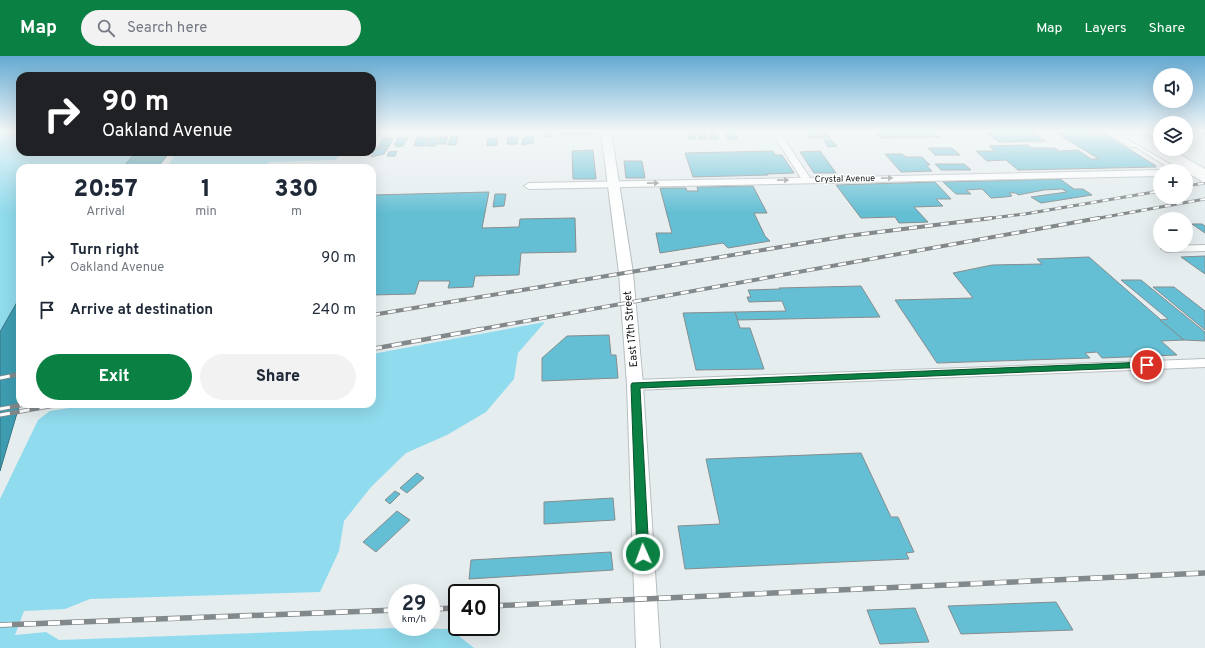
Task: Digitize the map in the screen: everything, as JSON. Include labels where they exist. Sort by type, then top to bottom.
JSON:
[{"type":"main road","points":[[1162,159],[1171,164]]},
{"type":"main road","points":[[1193,173],[1205,184]]},
{"type":"street","name":"East 17th Street","points":[[610,159],[626,272],[635,385],[648,648]]},
{"type":"street","points":[[792,159],[806,180]]},
{"type":"street","points":[[1156,159],[1165,164]]},
{"type":"street","name":"Crystal Avenue","points":[[529,186],[1153,173]]},
{"type":"street","points":[[1193,248],[1205,248]]},
{"type":"street","points":[[635,385],[1205,363]]},
{"type":"shaded area","points":[[0,159],[130,159],[126,164],[16,164],[16,304],[0,332]]},
{"type":"shaded area","points":[[130,159],[165,159],[160,164],[126,164]]},
{"type":"shaded area","points":[[172,159],[337,159],[336,160],[269,162],[268,164],[169,164]]},
{"type":"shaded area","points":[[16,304],[16,408],[19,408],[0,471],[0,332]]},
{"type":"shaded area","points":[[545,322],[518,353],[514,379],[486,412],[447,435],[406,453],[371,487],[344,521],[339,551],[320,592],[90,599],[65,609],[24,611],[15,635],[46,632],[59,640],[388,628],[388,636],[440,636],[440,629],[448,629],[448,636],[459,636],[474,648],[0,648],[0,499],[38,420],[50,411],[69,408],[376,408],[376,353]]},
{"type":"building","points":[[572,159],[594,159],[596,179],[573,179]]},
{"type":"building","points":[[687,159],[784,159],[794,173],[767,174],[768,175],[693,177]]},
{"type":"building","points":[[804,159],[826,159],[836,173],[814,173]]},
{"type":"building","points":[[889,159],[924,159],[930,165],[926,165],[932,171],[901,172]]},
{"type":"building","points":[[984,159],[1090,159],[1144,159],[1153,164],[1153,167],[1018,170],[1006,160],[987,161]]},
{"type":"building","points":[[624,161],[642,161],[645,178],[626,178]]},
{"type":"building","points":[[935,164],[964,164],[971,170],[941,170]]},
{"type":"building","points":[[1060,179],[1074,189],[1083,189],[1092,195],[1041,203],[1031,197],[1067,192],[1062,189],[1044,190],[1018,195],[1016,193],[1009,193],[1012,196],[991,198],[982,189],[966,190],[971,194],[956,194],[943,182]]},
{"type":"building","points":[[935,182],[951,199],[936,199],[943,206],[914,207],[928,222],[899,223],[895,217],[861,218],[836,185]]},
{"type":"building","points":[[753,186],[767,213],[754,213],[765,236],[770,241],[728,248],[723,243],[660,253],[656,233],[672,233],[660,188],[686,188],[687,191],[698,191],[697,187]]},
{"type":"building","points":[[489,192],[482,228],[519,227],[520,219],[575,218],[576,252],[521,253],[519,275],[475,276],[473,287],[448,288],[450,281],[419,281],[415,294],[376,295],[376,195]]},
{"type":"building","points":[[495,194],[506,194],[504,206],[493,207]]},
{"type":"building","points":[[1193,224],[1202,224],[1205,226],[1205,233]]},
{"type":"building","points":[[1205,256],[1205,274],[1181,257]]},
{"type":"building","points":[[1089,257],[1184,340],[1161,341],[1177,355],[1102,358],[1097,352],[1085,353],[1090,358],[937,363],[895,300],[973,298],[953,273],[992,265],[1042,264],[1037,259]]},
{"type":"building","points":[[1121,280],[1141,280],[1205,332],[1205,341],[1184,340],[1160,320],[1168,319]]},
{"type":"building","points":[[861,286],[880,317],[737,320],[735,312],[786,311],[782,301],[749,302],[747,297],[751,297],[748,290]]},
{"type":"building","points":[[1153,287],[1174,287],[1205,311],[1205,330]]},
{"type":"building","points":[[735,312],[740,328],[750,328],[764,369],[696,370],[683,313]]},
{"type":"building","points":[[609,335],[611,355],[616,355],[618,378],[542,381],[542,358],[567,336]]},
{"type":"building","points":[[861,453],[891,517],[898,517],[914,552],[906,553],[909,559],[685,569],[678,526],[720,524],[706,459]]},
{"type":"building","points":[[417,473],[424,478],[407,493],[400,488]]},
{"type":"building","points":[[395,491],[400,494],[390,504],[385,500]]},
{"type":"building","points":[[613,498],[615,520],[544,524],[544,502]]},
{"type":"building","points":[[397,511],[410,520],[376,552],[363,542]]},
{"type":"building","points":[[611,552],[613,570],[469,579],[471,560]]},
{"type":"building","points":[[1056,602],[1073,630],[961,634],[948,606]]},
{"type":"building","points":[[915,608],[929,642],[880,644],[867,610]]},
{"type":"railway","points":[[1193,185],[1205,183]]},
{"type":"railway","points":[[984,219],[1025,214],[1153,192]]},
{"type":"railway","points":[[1094,219],[1205,199]]},
{"type":"railway","points":[[376,314],[847,236],[992,218]]},
{"type":"railway","points":[[476,330],[1099,218]]},
{"type":"railway","points":[[376,348],[482,329]]},
{"type":"railway","points":[[0,378],[16,375]]},
{"type":"railway","points":[[0,409],[16,406]]},
{"type":"railway","points":[[0,415],[39,408]]},
{"type":"railway","points":[[500,606],[1205,573]]},
{"type":"railway","points":[[440,609],[448,608]]},
{"type":"railway","points":[[0,625],[388,610]]},
{"type":"route","points":[[643,554],[635,385],[1147,365]]}]
